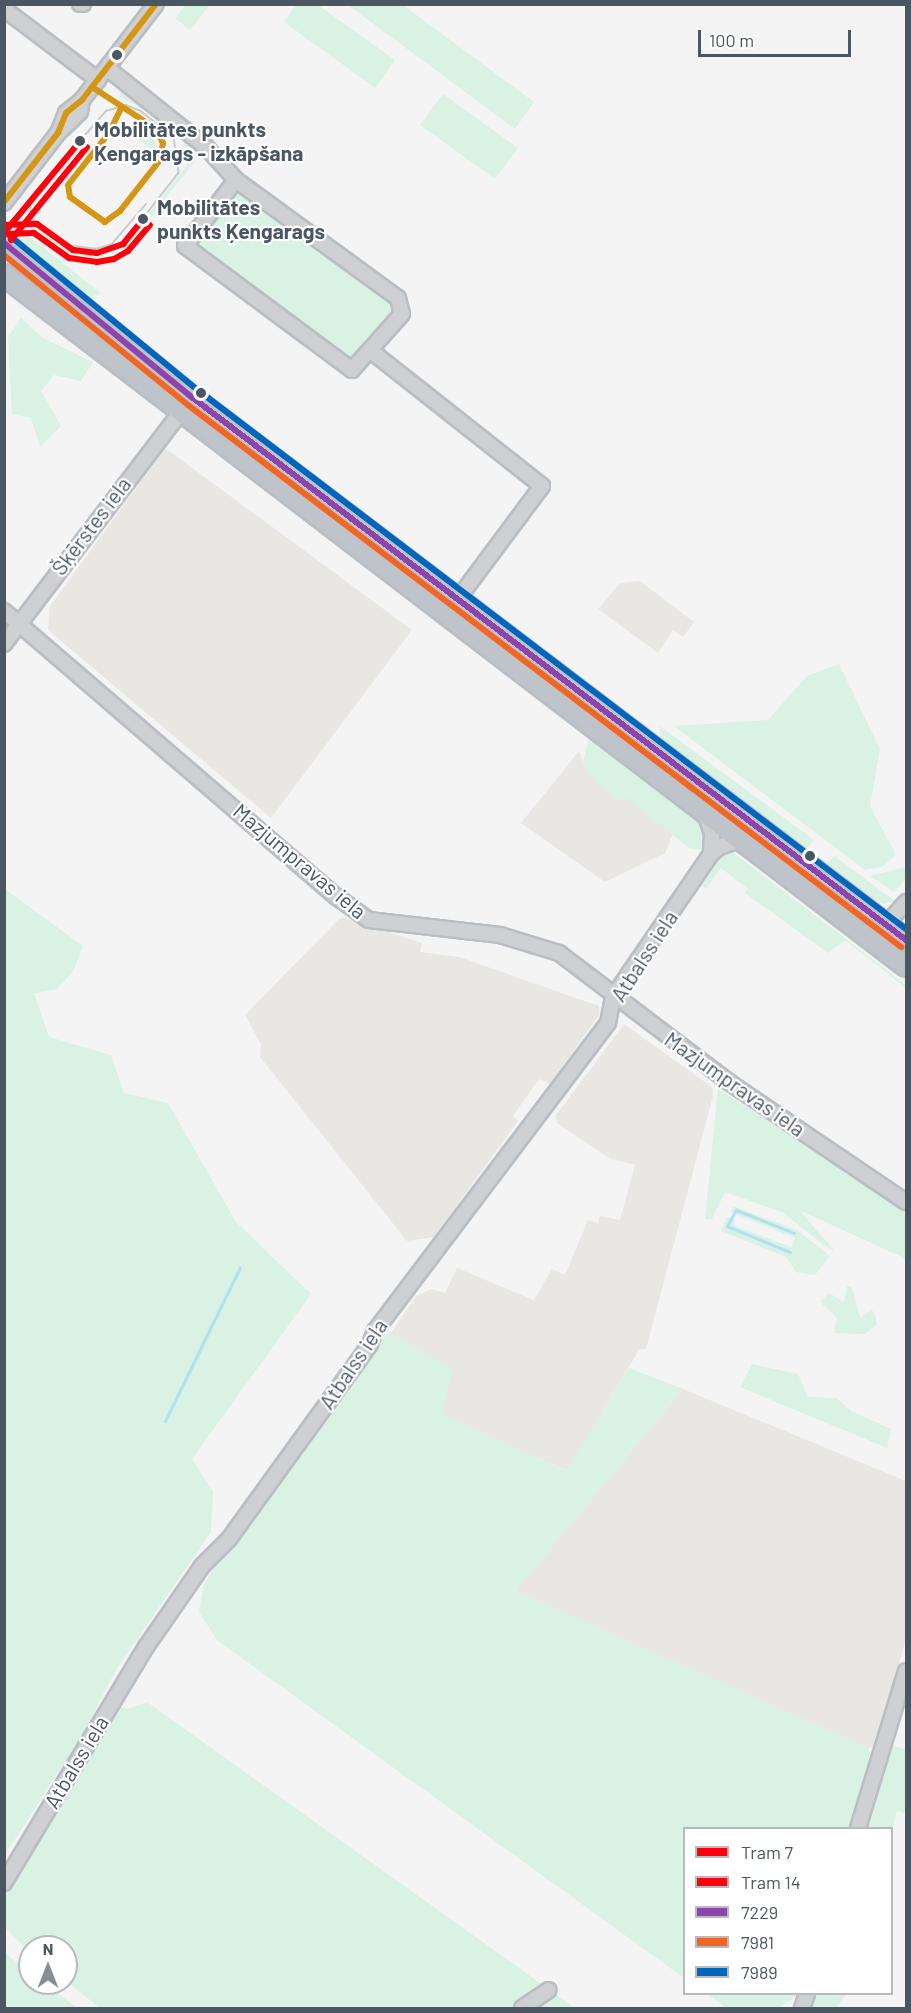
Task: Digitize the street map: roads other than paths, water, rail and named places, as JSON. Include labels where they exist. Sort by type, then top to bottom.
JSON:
[{"type":"highway","points":[[4,243],[193,398],[457,600],[880,932],[906,966]]},
{"type":"highway","points":[[4,275],[705,813],[880,932],[906,939]]},
{"type":"street","points":[[4,203],[58,133],[66,113],[82,100],[156,4]]},
{"type":"street","points":[[4,9],[98,80]]},
{"type":"street","points":[[107,68],[206,147],[236,180],[398,298],[402,314],[352,370],[185,246],[236,180]]},
{"type":"street","points":[[371,351],[542,486],[457,600]]},
{"type":"street","name":"Šķērstes iela","points":[[4,644],[182,410]]},
{"type":"street","name":"Mazjumpravas iela","points":[[4,611],[337,897],[369,920],[500,935],[559,953],[613,997],[730,1083],[906,1202]]},
{"type":"street","points":[[705,813],[712,833],[711,854],[744,839]]},
{"type":"street","name":"Atbalss iela","points":[[4,1883],[146,1647],[202,1566],[236,1530],[370,1344],[375,1330],[608,1023],[613,997],[711,854]]},
{"type":"street","points":[[880,932],[906,902]]},
{"type":"street","points":[[858,1827],[906,1671]]},
{"type":"street","points":[[522,2008],[549,1990]]},
{"type":"waterway","points":[[790,1252],[727,1226],[736,1210],[794,1233]]},
{"type":"waterway","points":[[165,1421],[240,1267]]},
{"type":"tram line","points":[[80,141],[106,111],[126,105],[141,111],[174,137],[179,173],[143,219]]},
{"type":"tram line","name":"7","points":[[4,233],[80,141]]},
{"type":"tram line","name":"14","points":[[11,240],[87,147]]},
{"type":"tram line","points":[[31,204],[31,217],[37,224]]},
{"type":"tram line","points":[[65,245],[96,249],[112,244],[146,204]]},
{"type":"tram line","name":"7","points":[[4,225],[37,224],[73,250],[97,253],[123,244],[143,219]]},
{"type":"tram line","name":"14","points":[[4,234],[34,233],[69,258],[97,262],[114,259],[128,251],[150,225]]},
{"type":"place","name":"Mobilitātes punkts Ķengarags - izkāpšana","points":[[80,141]]},
{"type":"place","name":"Mobilitātes punkts Ķengarags","points":[[143,219]]}]
